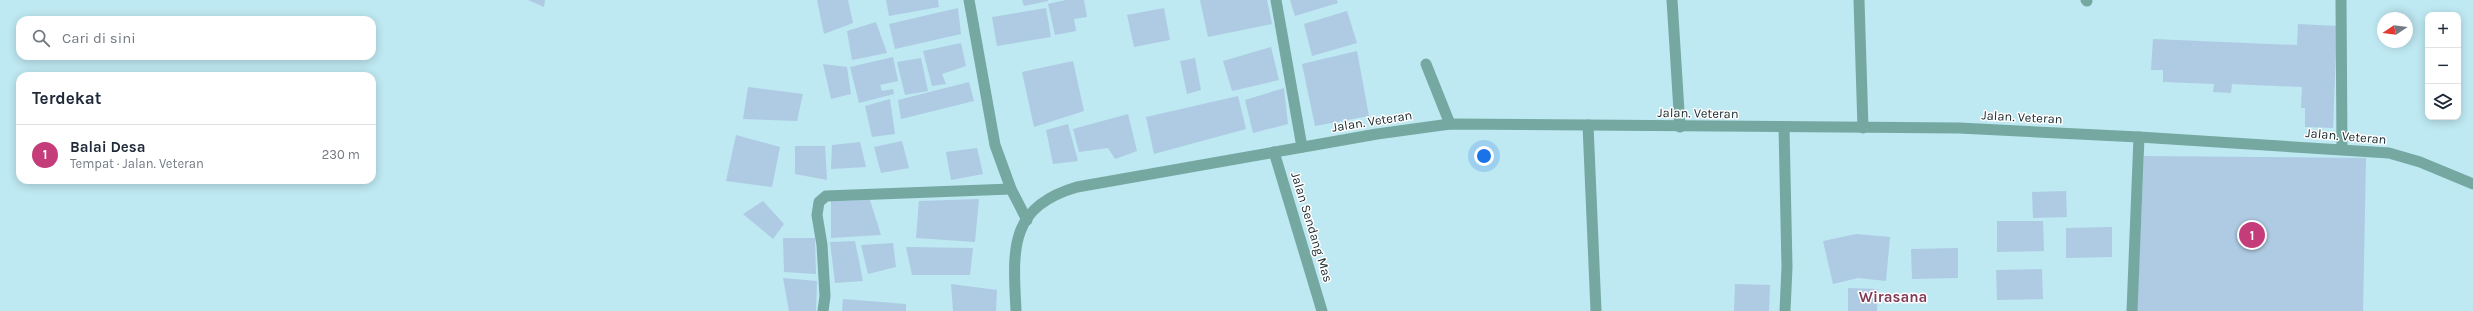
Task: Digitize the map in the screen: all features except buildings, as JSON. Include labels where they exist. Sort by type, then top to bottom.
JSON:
[{"type":"street","points":[[969,0],[995,145],[1011,189],[1026,220]]},
{"type":"street","points":[[1276,0],[1302,147]]},
{"type":"street","points":[[1672,0],[1680,126]]},
{"type":"street","points":[[1859,0],[1863,128]]},
{"type":"street","points":[[2341,0],[2342,149]]},
{"type":"street","points":[[1426,64],[1450,124]]},
{"type":"street","name":"Jalan. Veteran","points":[[1016,311],[1014,263],[1020,232],[1034,208],[1046,199],[1077,187],[1302,147],[1450,124],[1784,128],[1959,128],[2139,136],[2389,153],[2420,162],[2473,184]]},
{"type":"street","points":[[1588,125],[1596,311]]},
{"type":"street","points":[[1784,128],[1787,267],[1785,311]]},
{"type":"street","points":[[2132,311],[2139,136]]},
{"type":"street","name":"Jalan Sendang Mas","points":[[1274,152],[1322,311]]},
{"type":"street","points":[[823,311],[825,296],[822,245],[816,215],[819,202],[826,196],[1011,189]]},
{"type":"place","name":"Balai Desa","points":[[2252,235]]},
{"type":"district","name":"Wirasana","points":[[1893,297]]}]
